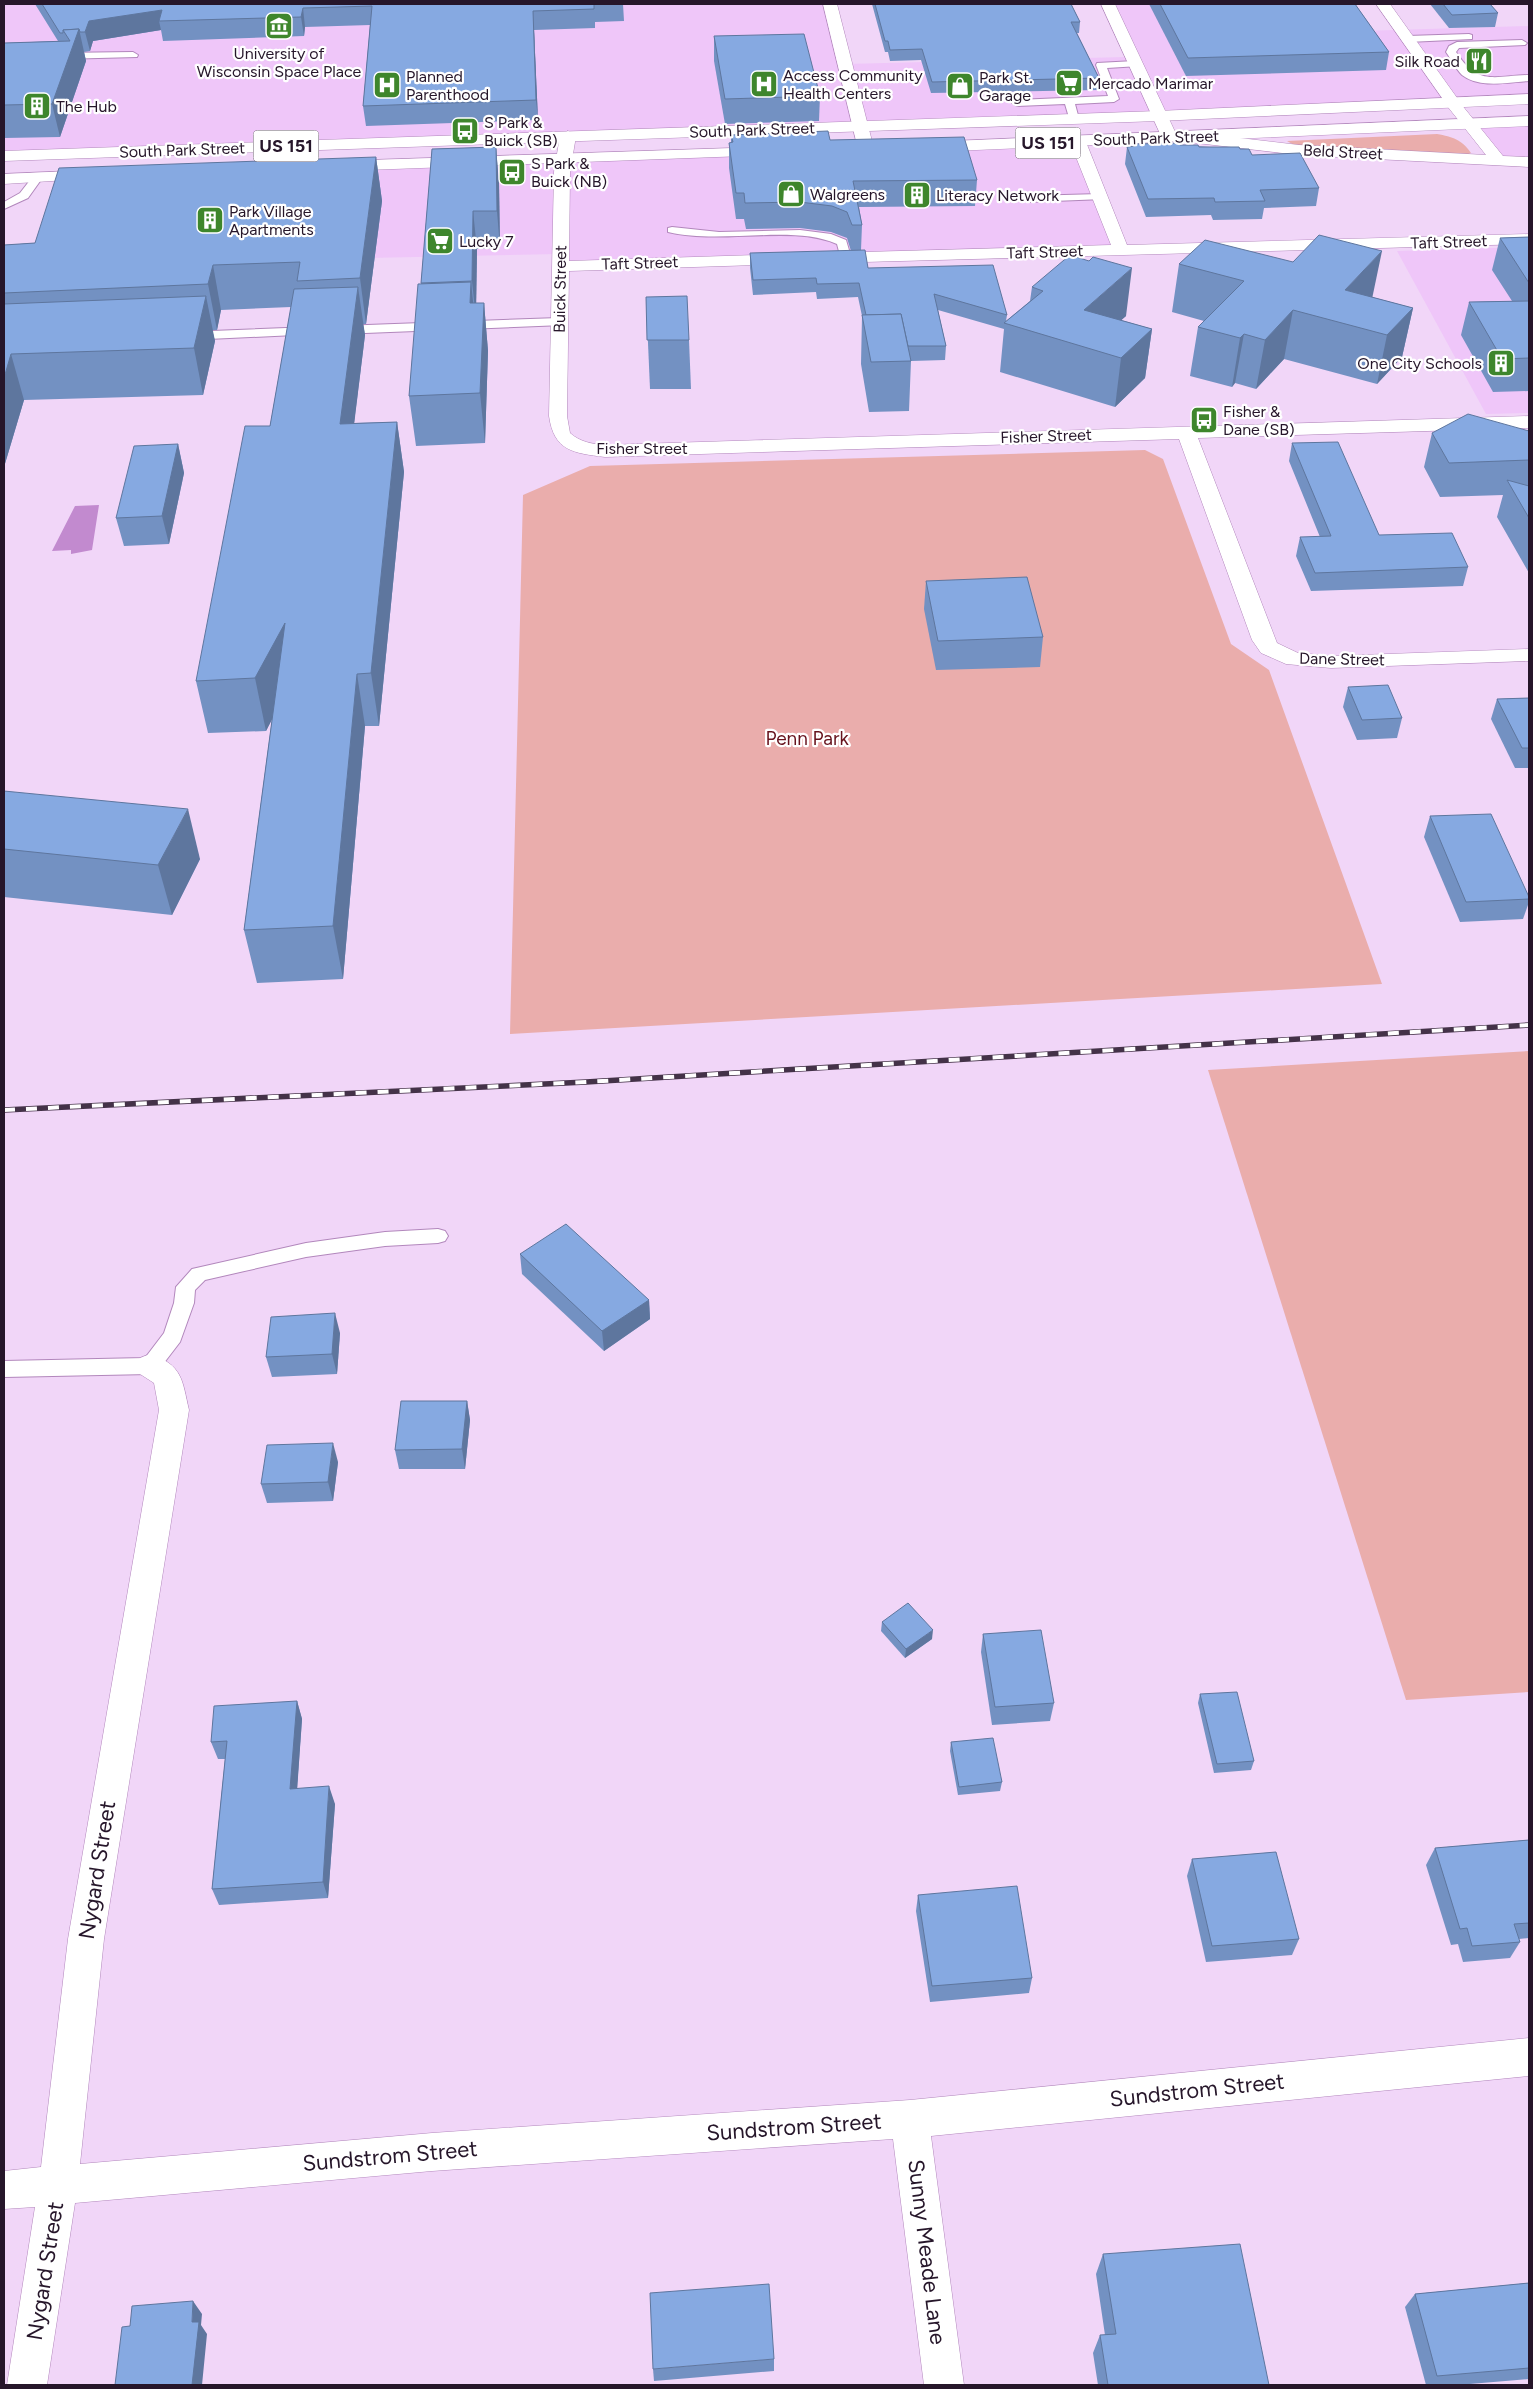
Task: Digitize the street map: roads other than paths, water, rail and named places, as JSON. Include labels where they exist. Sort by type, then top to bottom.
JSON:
[{"type":"street","points":[[830,4],[866,149]]},
{"type":"street","points":[[1108,4],[1158,116],[1170,138]]},
{"type":"street","points":[[1383,4],[1468,124],[1498,160]]},
{"type":"street","name":"South Park Street","points":[[4,156],[1158,116],[1529,99]]},
{"type":"street","name":"South Park Street","points":[[913,147],[1188,138],[1529,121]]},
{"type":"street","name":"Buick Street","points":[[566,440],[561,434],[558,416],[562,172],[566,158],[568,136]]},
{"type":"street","name":"Beld Street","points":[[1188,138],[1299,150],[1529,162]]},
{"type":"street","points":[[1078,142],[1121,250]]},
{"type":"street","points":[[847,150],[885,148]]},
{"type":"street","name":"South Park Street","points":[[324,166],[779,152]]},
{"type":"street","name":"South Park Street","points":[[4,179],[107,175]]},
{"type":"street","name":"Taft Street","points":[[560,266],[1529,239]]},
{"type":"street","name":"Fisher Street","points":[[566,440],[588,449],[604,451],[1529,422]]},
{"type":"street","name":"Dane Street","points":[[1186,432],[1263,640],[1269,648],[1294,659],[1331,662],[1529,655]]},
{"type":"street","name":"Nygard Street","points":[[27,2385],[58,2185],[86,1939],[174,1410],[167,1377],[150,1366]]},
{"type":"street","name":"Sundstrom Street","points":[[4,2190],[432,2152],[910,2119],[1529,2057]]},
{"type":"street","name":"Sunny Meade Lane","points":[[910,2119],[944,2385]]},
{"type":"lane","points":[[1408,39],[1502,36],[1514,38],[1522,43],[1529,52]]},
{"type":"lane","points":[[1522,43],[1457,45],[1452,48],[1451,52],[1466,72],[1477,77],[1529,78]]},
{"type":"lane","points":[[47,56],[133,55]]},
{"type":"lane","points":[[1018,103],[1114,99],[1101,65],[1135,64]]},
{"type":"lane","points":[[1068,101],[1074,119]]},
{"type":"lane","points":[[4,206],[28,194],[38,178]]},
{"type":"lane","points":[[1028,199],[1100,197]]},
{"type":"lane","points":[[672,230],[718,234],[815,233],[833,236],[842,242],[845,258]]},
{"type":"lane","points":[[173,336],[559,322]]},
{"type":"lane","points":[[4,1370],[150,1366],[173,1336],[184,1303],[186,1287],[199,1274],[306,1250],[385,1239],[438,1236]]},
{"type":"railway","points":[[4,1110],[586,1082],[1529,1025]]},
{"type":"place","name":"University of Wisconsin Space Place","points":[[279,26]]},
{"type":"place","name":"Silk Road","points":[[1479,61]]},
{"type":"place","name":"Mercado Marimar","points":[[1069,83]]},
{"type":"place","name":"Access Community Health Centers","points":[[764,84]]},
{"type":"place","name":"Planned Parenthood","points":[[387,85]]},
{"type":"place","name":"Park St. Garage","points":[[960,86]]},
{"type":"place","name":"The Hub","points":[[37,106]]},
{"type":"place","name":"S Park & Buick (SB)","points":[[465,131]]},
{"type":"place","name":"S Park & Buick (NB)","points":[[512,172]]},
{"type":"place","name":"Walgreens","points":[[791,194]]},
{"type":"place","name":"Literacy Network","points":[[917,195]]},
{"type":"place","name":"Park Village Apartments","points":[[210,220]]},
{"type":"place","name":"Lucky 7","points":[[440,241]]},
{"type":"place","name":"One City Schools","points":[[1501,363]]},
{"type":"place","name":"Fisher & Dane (SB)","points":[[1204,420]]},
{"type":"park label","name":"Penn Park","points":[[807,738]]}]
